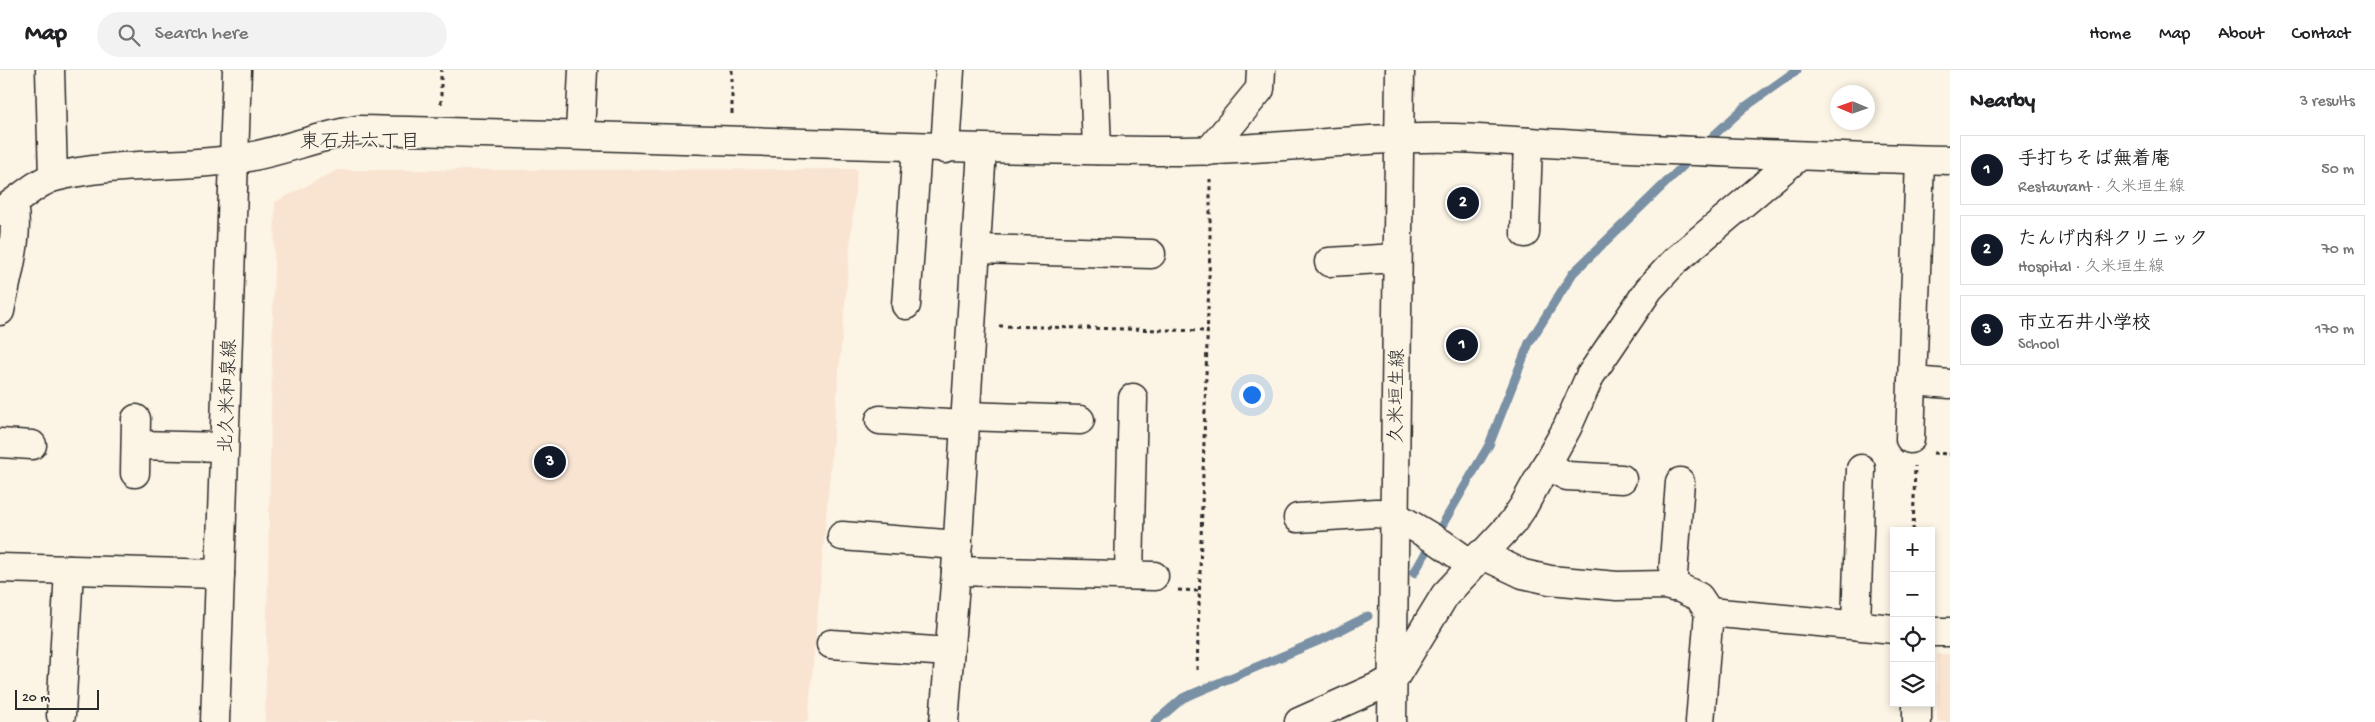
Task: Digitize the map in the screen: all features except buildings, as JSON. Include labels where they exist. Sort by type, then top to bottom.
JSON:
[{"type":"street","points":[[50,70],[53,177]]},
{"type":"street","name":"北久米和泉線","points":[[215,722],[237,70]]},
{"type":"street","points":[[580,134],[583,70]]},
{"type":"street","points":[[945,148],[950,70]]},
{"type":"street","points":[[1094,70],[1097,150]]},
{"type":"street","points":[[1209,151],[1260,89],[1261,70]]},
{"type":"street","name":"久米垣生線","points":[[1392,722],[1400,70]]},
{"type":"street","points":[[0,311],[15,234],[16,217],[6,208],[53,177],[90,171],[234,160],[265,155],[293,144],[348,132],[580,134],[982,149],[1209,151],[1398,139],[1454,138],[1798,156],[1950,160]]},
{"type":"street","points":[[1525,233],[1528,142]]},
{"type":"street","points":[[906,305],[918,147]]},
{"type":"street","points":[[944,722],[957,558],[982,149]]},
{"type":"street","points":[[1299,722],[1393,680],[1445,595],[1512,523],[1567,428],[1590,376],[1649,288],[1675,262],[1798,156]]},
{"type":"street","points":[[1916,452],[1912,381],[1920,160]]},
{"type":"street","points":[[977,249],[1151,254]]},
{"type":"street","points":[[1329,262],[1397,258]]},
{"type":"street","points":[[1912,381],[1950,384]]},
{"type":"street","points":[[842,536],[957,558],[1142,575],[1133,398]]},
{"type":"street","points":[[880,420],[1080,420]]},
{"type":"street","points":[[135,473],[136,432],[224,447]]},
{"type":"street","points":[[0,443],[32,445]]},
{"type":"street","points":[[1546,465],[1567,476],[1622,479]]},
{"type":"street","points":[[1856,626],[1861,469]]},
{"type":"street","points":[[1672,587],[1680,482]]},
{"type":"street","points":[[1298,518],[1376,513],[1394,515],[1433,539],[1476,560],[1523,574],[1550,580],[1617,586],[1672,587],[1699,597],[1709,612],[1700,722]]},
{"type":"street","points":[[0,568],[220,574]]},
{"type":"street","points":[[61,715],[69,570]]},
{"type":"street","points":[[1709,612],[1890,629]]},
{"type":"street","points":[[1935,632],[1950,632]]},
{"type":"street","points":[[831,644],[949,652]]},
{"type":"street","points":[[1917,707],[1917,722]]},
{"type":"path","points":[[441,70],[441,132]]},
{"type":"path","points":[[732,70],[732,140]]},
{"type":"path","points":[[1197,670],[1210,245],[1209,151]]},
{"type":"path","points":[[971,326],[1208,331]]},
{"type":"path","points":[[1913,527],[1916,452],[1950,454]]},
{"type":"shaded area","points":[[857,169],[808,722],[265,722],[275,202],[337,170]]},
{"type":"shaded area","points":[[1937,654],[1950,654],[1950,722],[1937,722]]},
{"type":"waterway","points":[[1713,136],[1745,107],[1797,70]]},
{"type":"waterway","points":[[1414,573],[1489,445],[1529,343],[1573,273],[1684,165]]},
{"type":"waterway","points":[[1155,722],[1183,698],[1325,638],[1368,616]]},
{"type":"place","name":"たんげ内科クリニック","points":[[1463,203]]},
{"type":"place","name":"手打ちそば無着庵","points":[[1462,345]]},
{"type":"place","name":"市立石井小学校","points":[[550,462]]},
{"type":"district","name":"東石井六丁目","points":[[360,140]]}]
